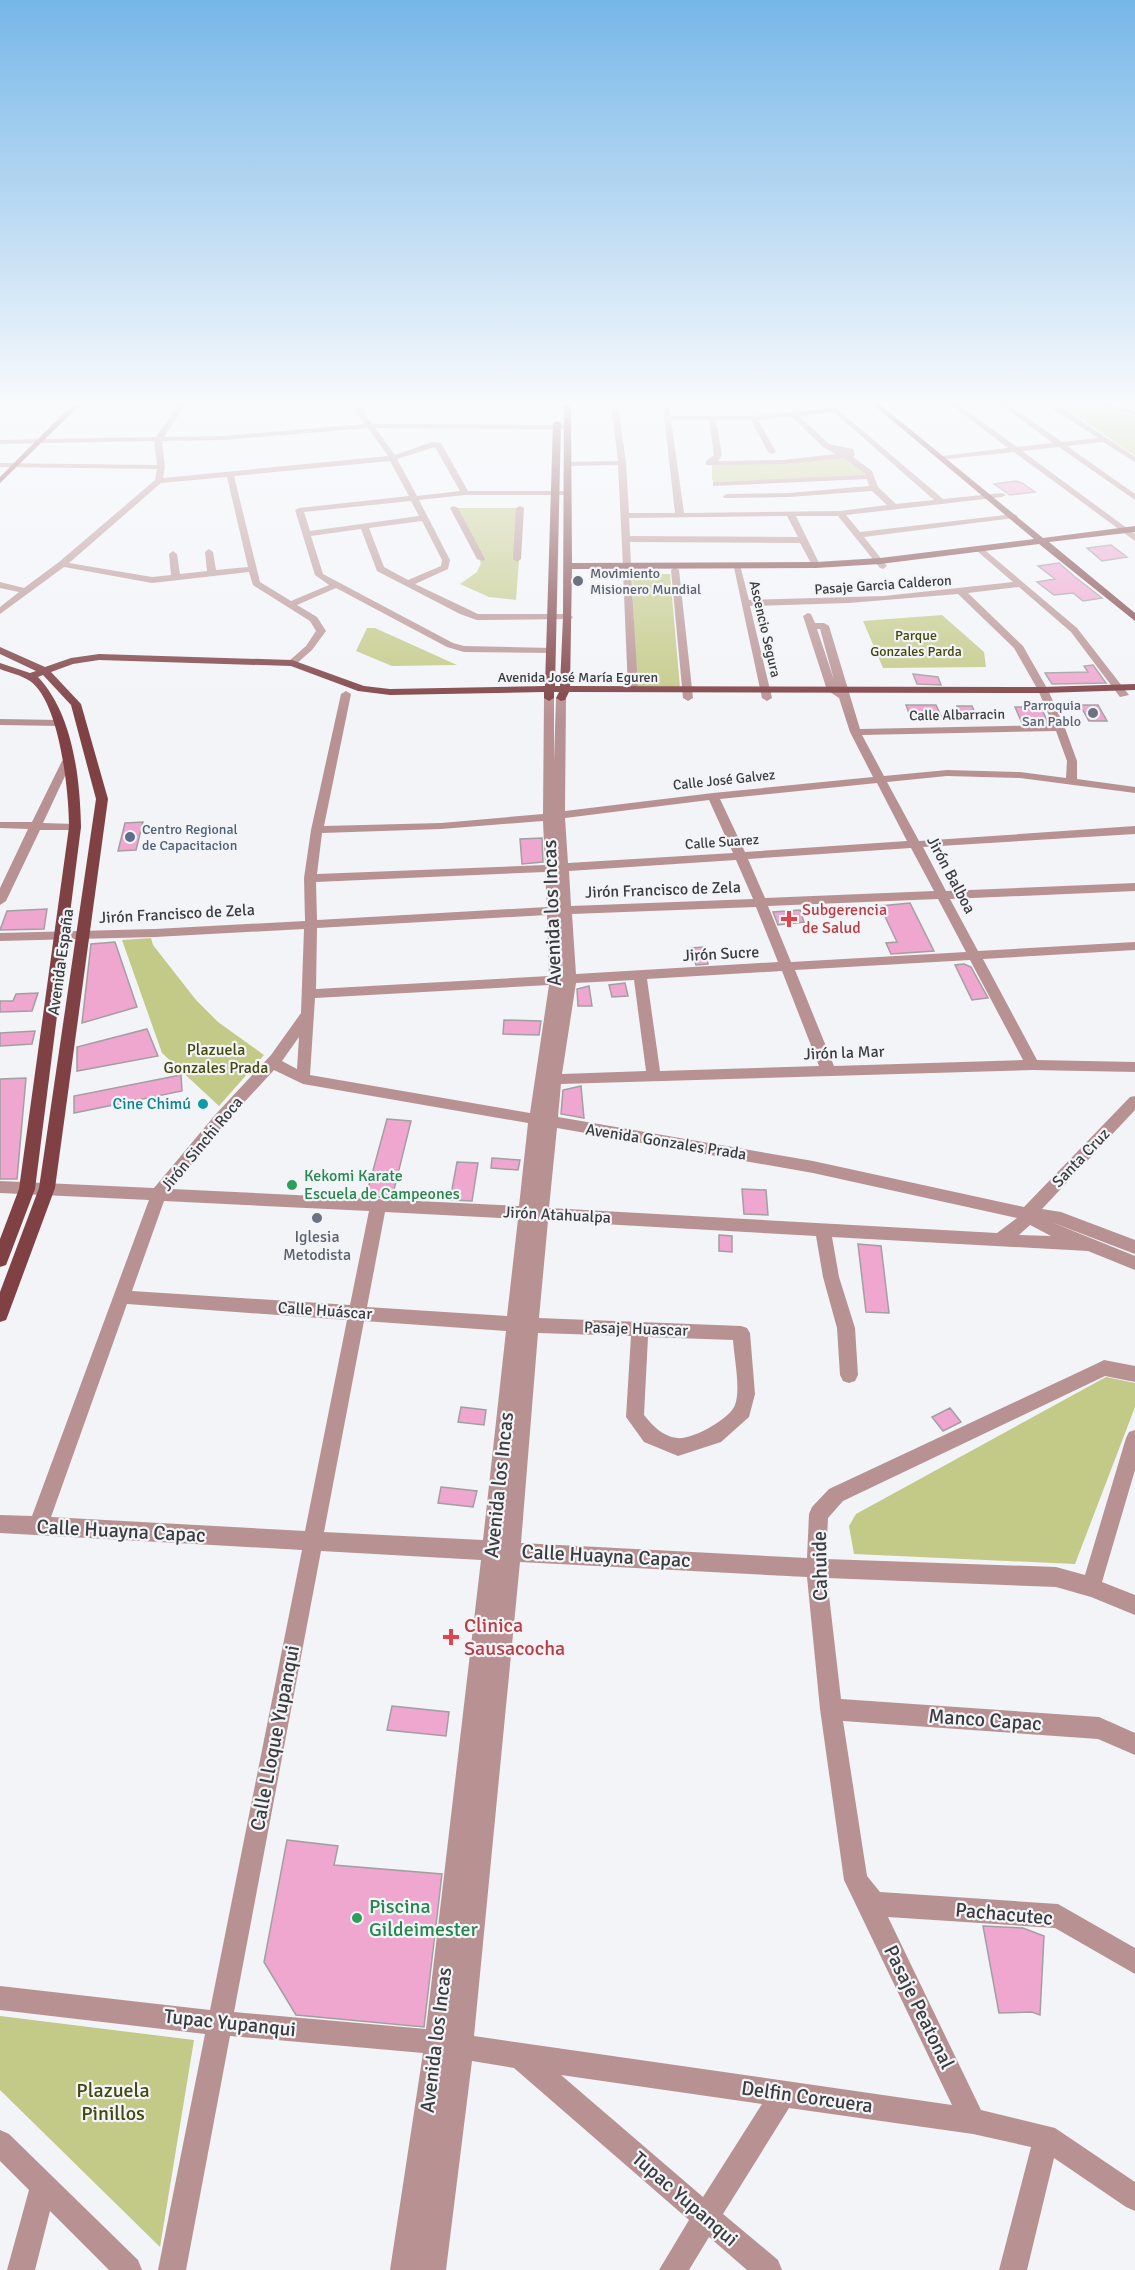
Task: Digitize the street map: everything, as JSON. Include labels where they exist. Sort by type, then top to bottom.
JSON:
[{"type":"main road","points":[[550,694],[554,569],[560,508]]},
{"type":"main road","points":[[562,508],[568,617],[563,694]]},
{"type":"main road","points":[[1006,508],[1014,516],[1055,542],[1135,618]]},
{"type":"main road","points":[[627,568],[675,570],[881,563],[1132,534]]},
{"type":"main road","points":[[567,569],[737,568],[881,563]]},
{"type":"main road","name":"Avenida España","points":[[0,650],[45,671],[76,704],[102,799],[47,1188],[0,1315]]},
{"type":"main road","name":"Avenida José María Eguren","points":[[31,678],[71,661],[99,657],[292,663],[341,682],[375,691],[550,694],[1126,693],[1135,687]]},
{"type":"main road","name":"Avenida José María Eguren","points":[[45,671],[76,663],[98,661],[276,667],[303,672],[346,694],[369,699],[550,694]]},
{"type":"main road","points":[[0,666],[31,678]]},
{"type":"main road","name":"Avenida España","points":[[0,1260],[27,1189],[75,827],[75,807],[55,709],[31,678]]},
{"type":"main road","name":"Avenida José María Eguren","points":[[563,694],[633,690],[688,694]]},
{"type":"main road","points":[[55,709],[69,703],[76,704]]},
{"type":"street","points":[[0,610],[62,564],[128,508]]},
{"type":"street","points":[[238,508],[256,583],[261,589],[314,619],[321,631],[309,648],[292,663]]},
{"type":"street","points":[[317,508],[299,510],[319,575],[450,645],[464,649],[552,651]]},
{"type":"street","points":[[407,584],[445,567],[446,560],[420,508]]},
{"type":"street","points":[[454,508],[481,559]]},
{"type":"street","points":[[517,559],[520,508]]},
{"type":"street","points":[[624,508],[633,690]]},
{"type":"street","points":[[679,508],[680,516]]},
{"type":"street","points":[[729,508],[731,516]]},
{"type":"street","points":[[624,516],[791,515],[886,508]]},
{"type":"street","points":[[1096,508],[1132,534]]},
{"type":"street","points":[[840,513],[881,563]]},
{"type":"street","points":[[791,515],[816,565]]},
{"type":"street","points":[[858,535],[1014,516]]},
{"type":"street","points":[[306,534],[425,518]]},
{"type":"street","points":[[364,526],[380,569],[477,616],[568,617]]},
{"type":"street","points":[[626,539],[803,540]]},
{"type":"street","points":[[209,552],[212,574]]},
{"type":"street","points":[[983,552],[1074,630],[1126,693]]},
{"type":"street","points":[[173,554],[176,578]]},
{"type":"street","points":[[62,564],[152,580],[253,569]]},
{"type":"street","name":"Ascencio Segura","points":[[737,568],[766,694]]},
{"type":"street","points":[[554,569],[567,569]]},
{"type":"street","points":[[675,570],[688,694]]},
{"type":"street","name":"Pasaje Garcia Calderon","points":[[746,603],[806,604],[961,592],[1021,584]]},
{"type":"street","points":[[0,585],[25,591]]},
{"type":"street","points":[[291,604],[336,585]]},
{"type":"street","points":[[961,592],[1018,646],[1060,728],[1072,761],[1071,780]]},
{"type":"street","name":"Jirón Balboa","points":[[806,604],[811,626],[867,760],[880,779],[1033,1065]]},
{"type":"street","name":"Jirón Sinchi Roca","points":[[38,1526],[159,1194],[220,1119],[273,1063],[308,1014],[310,878],[317,830],[346,694]]},
{"type":"street","name":"Avenida los Incas","points":[[543,1122],[554,1079],[563,979],[550,694]]},
{"type":"street","name":"Avenida los Incas","points":[[554,816],[563,694]]},
{"type":"street","points":[[0,722],[59,723]]},
{"type":"street","name":"Calle Albarracin","points":[[855,732],[1060,728]]},
{"type":"street","points":[[0,901],[67,761]]},
{"type":"street","name":"Calle José Galvez","points":[[317,830],[441,826],[554,816],[713,796],[880,779],[980,773],[1071,780],[1135,790]]},
{"type":"street","points":[[713,796],[762,902],[785,966],[829,1072]]},
{"type":"street","points":[[0,825],[75,827]]},
{"type":"street","name":"Calle Suarez","points":[[310,878],[557,868],[1135,830]]},
{"type":"street","name":"Jirón Francisco de Zela","points":[[0,937],[1135,886]]},
{"type":"street","name":"Jirón Sucre","points":[[310,994],[1135,946]]},
{"type":"street","points":[[640,975],[654,1076]]},
{"type":"street","name":"Avenida los Incas","points":[[432,2270],[449,2044],[502,1551],[543,1122],[563,979]]},
{"type":"street","points":[[303,1079],[308,1014]]},
{"type":"street","name":"Avenida Gonzales Prada","points":[[273,1063],[303,1079],[813,1167],[1027,1214],[1055,1216],[1135,1247]]},
{"type":"street","name":"Jirón la Mar","points":[[554,1079],[1033,1065],[1135,1066]]},
{"type":"street","name":"Santa Cruz","points":[[1000,1240],[1023,1223],[1027,1214],[1135,1101]]},
{"type":"street","name":"Jirón Atahualpa","points":[[0,1187],[534,1213],[1088,1245]]},
{"type":"street","name":"Calle Lloque Yupanqui","points":[[172,2270],[378,1206]]},
{"type":"street","name":"Avenida Gonzales Prada","points":[[1027,1214],[1047,1228],[1135,1263]]},
{"type":"street","points":[[823,1230],[831,1277],[846,1328],[849,1375]]},
{"type":"street","name":"Calle Huáscar","points":[[122,1297],[522,1325]]},
{"type":"street","name":"Pasaje Huascar","points":[[522,1325],[640,1329],[741,1333],[746,1394],[743,1412],[715,1436],[678,1447],[650,1436],[635,1417],[640,1329]]},
{"type":"street","name":"Cahuide","points":[[866,1894],[856,1880],[853,1866],[831,1709],[816,1568],[819,1514],[836,1494],[1104,1368],[1135,1374]]},
{"type":"street","points":[[1091,1587],[1135,1438]]},
{"type":"street","name":"Calle Huayna Capac","points":[[0,1524],[816,1568],[1056,1577],[1091,1587],[1135,1605]]},
{"type":"street","name":"Manco Capac","points":[[831,1709],[1099,1728],[1135,1744]]},
{"type":"street","name":"Pachacutec","points":[[866,1894],[874,1902],[885,1905],[1058,1916],[1135,1962]]},
{"type":"street","name":"Pasaje Peatonal","points":[[866,1894],[974,2121]]},
{"type":"street","name":"Tupac Yupanqui","points":[[0,1998],[219,2023],[449,2044]]},
{"type":"street","name":"Avenida los Incas","points":[[404,2270],[449,2044]]},
{"type":"street","name":"Delfin Corcuera","points":[[449,2044],[520,2057],[974,2121],[1047,2137],[1135,2198]]},
{"type":"street","name":"Tupac Yupanqui","points":[[520,2057],[768,2270]]},
{"type":"street","points":[[674,2270],[784,2093]]},
{"type":"street","points":[[1013,2270],[1047,2137]]},
{"type":"street","points":[[0,2143],[128,2270]]},
{"type":"street","points":[[21,2270],[43,2185]]},
{"type":"green space","points":[[454,508],[518,508],[519,560],[516,600],[489,597],[460,584],[477,572],[481,563]]},
{"type":"green space","points":[[632,574],[670,574],[680,687],[636,687]]},
{"type":"green space","name":"Parque Gonzales Parda","points":[[942,615],[984,652],[986,667],[883,668],[863,621]]},
{"type":"green space","points":[[367,628],[375,628],[457,665],[392,666],[356,651]]},
{"type":"green space","name":"Plazuela Gonzales Prada","points":[[151,938],[153,945],[196,1000],[218,1022],[264,1055],[219,1106],[162,1053],[122,940]]},
{"type":"green space","points":[[1106,1377],[1135,1383],[1135,1407],[1075,1564],[854,1554],[849,1526],[856,1514]]},
{"type":"green space","name":"Plazuela Pinillos","points":[[0,2016],[194,2040],[160,2247],[0,2090]]},
{"type":"building","points":[[1111,545],[1127,557],[1102,561],[1087,548]]},
{"type":"building","points":[[1059,563],[1102,598],[1083,601],[1073,593],[1054,595],[1037,582],[1055,579],[1038,566]]},
{"type":"building","points":[[1093,665],[1106,683],[1052,684],[1045,673],[1088,672],[1084,666]]},
{"type":"building","points":[[913,674],[938,677],[941,685],[917,684]]},
{"type":"building","points":[[906,705],[936,705],[941,716],[910,716]]},
{"type":"building","name":"Parroquia San Pablo","points":[[1080,705],[1098,705],[1107,721],[1089,721]]},
{"type":"building","points":[[957,706],[972,706],[978,720],[963,720]]},
{"type":"building","points":[[1015,707],[1041,707],[1048,723],[1022,723]]},
{"type":"building","name":"Centro Regional de Capacitacion","points":[[143,822],[136,850],[118,851],[125,823]]},
{"type":"building","points":[[542,838],[543,862],[522,864],[520,839]]},
{"type":"building","points":[[910,903],[934,951],[891,954],[886,943],[897,942],[880,906]]},
{"type":"building","points":[[47,909],[44,929],[0,930],[7,911]]},
{"type":"building","name":"Subgerencia de Salud","points":[[800,910],[804,922],[778,925],[773,912]]},
{"type":"building","points":[[115,942],[137,1007],[82,1023],[91,944]]},
{"type":"building","points":[[704,947],[708,964],[696,965],[691,948]]},
{"type":"building","points":[[964,964],[971,967],[988,998],[972,1000],[955,965]]},
{"type":"building","points":[[625,983],[628,996],[612,997],[609,985]]},
{"type":"building","points":[[589,986],[592,1006],[578,1006],[577,989]]},
{"type":"building","points":[[38,993],[32,1011],[0,1012],[0,1001],[13,1001],[16,994]]},
{"type":"building","points":[[504,1020],[541,1021],[539,1035],[503,1034]]},
{"type":"building","points":[[147,1029],[158,1056],[77,1071],[77,1047]]},
{"type":"building","points":[[35,1031],[32,1044],[0,1046],[0,1033]]},
{"type":"building","points":[[181,1075],[182,1091],[74,1113],[74,1096]]},
{"type":"building","points":[[26,1078],[17,1179],[0,1179],[0,1079]]},
{"type":"building","points":[[581,1086],[584,1118],[561,1114],[563,1090]]},
{"type":"building","points":[[387,1119],[411,1121],[392,1198],[366,1196]]},
{"type":"building","points":[[492,1158],[520,1160],[518,1170],[491,1168]]},
{"type":"building","points":[[457,1162],[478,1163],[472,1201],[450,1200]]},
{"type":"building","points":[[742,1189],[766,1190],[768,1215],[744,1214]]},
{"type":"building","points":[[719,1235],[732,1236],[732,1252],[719,1251]]},
{"type":"building","points":[[858,1244],[881,1246],[889,1313],[866,1312]]},
{"type":"building","points":[[461,1407],[486,1410],[484,1425],[458,1422]]},
{"type":"building","points":[[950,1408],[961,1422],[943,1431],[932,1417]]},
{"type":"building","points":[[441,1487],[477,1491],[473,1507],[438,1503]]},
{"type":"building","points":[[392,1706],[449,1712],[446,1736],[387,1730]]},
{"type":"building","name":"Piscina Gildeimester","points":[[287,1840],[338,1846],[334,1865],[442,1874],[424,2027],[296,2015],[264,1962]]},
{"type":"building","points":[[983,1926],[1023,1928],[1044,1936],[1040,2015],[1032,2012],[999,2013]]},
{"type":"place","name":"Movimiento Misionero Mundial","points":[[578,581]]},
{"type":"place","name":"Parroquia San Pablo","points":[[1093,713]]},
{"type":"place","name":"Centro Regional de Capacitacion","points":[[130,837]]},
{"type":"place","name":"Subgerencia de Salud","points":[[789,919]]},
{"type":"place","name":"Cine Chimú","points":[[203,1104]]},
{"type":"place","name":"Kekomi Karate Escuela de Campeones","points":[[292,1185]]},
{"type":"place","name":"Iglesia Metodista","points":[[317,1218]]},
{"type":"place","name":"Clinica Sausacocha","points":[[451,1637]]},
{"type":"place","name":"Piscina Gildeimester","points":[[357,1918]]}]
